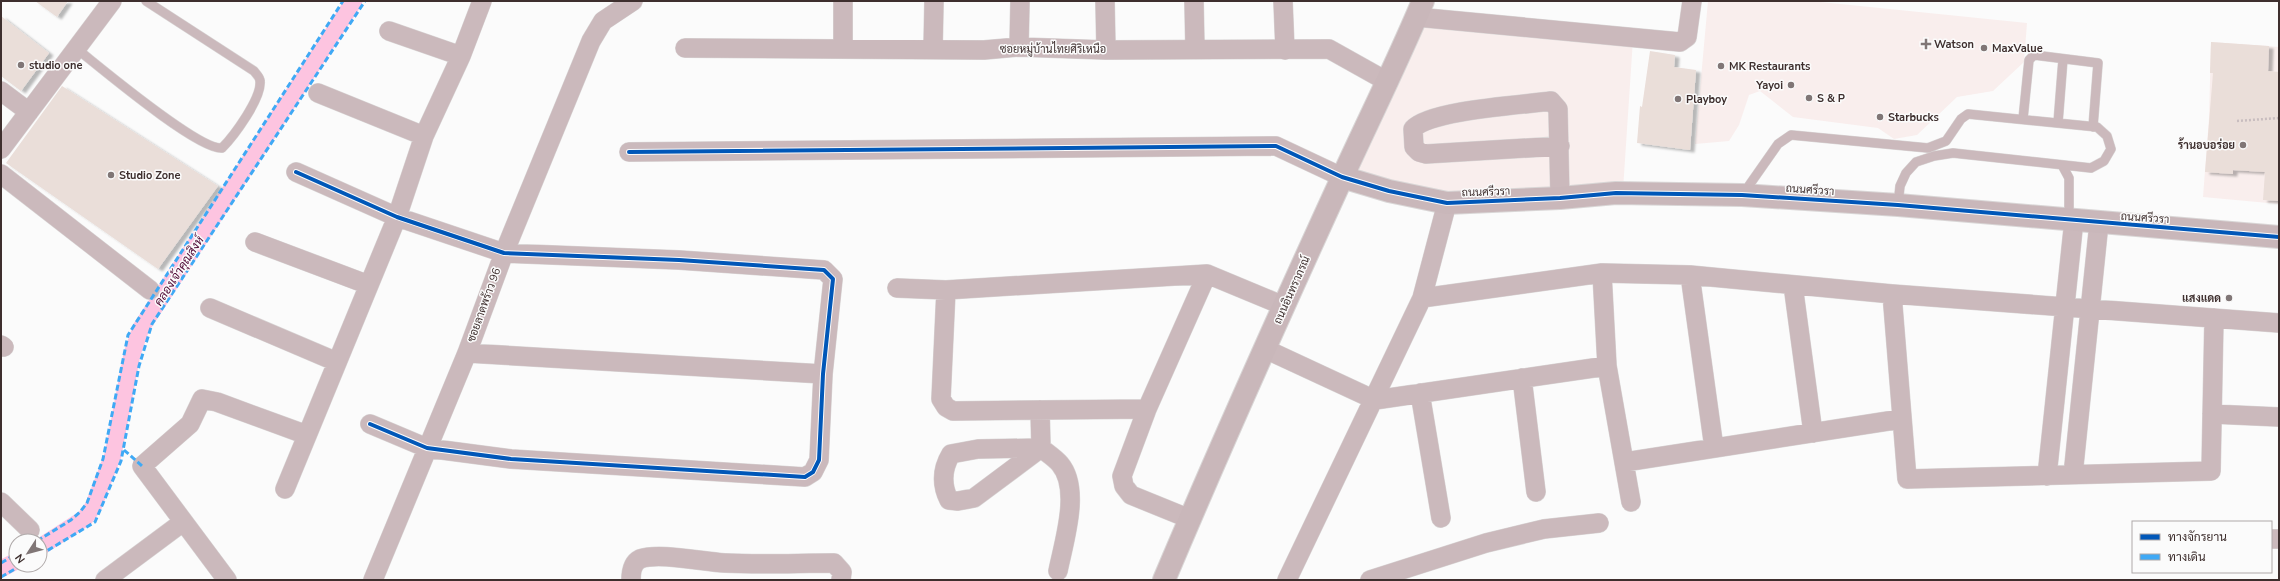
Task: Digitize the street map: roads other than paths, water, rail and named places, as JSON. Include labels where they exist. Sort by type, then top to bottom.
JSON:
[{"type":"street","points":[[1,149],[112,1]]},
{"type":"street","points":[[285,489],[397,217],[424,136],[461,56],[482,1]]},
{"type":"street","name":"ซอยลาดพร้าว 96","points":[[373,580],[467,353],[504,253],[591,41],[603,20],[633,1]]},
{"type":"street","points":[[843,1],[843,49]]},
{"type":"street","points":[[933,50],[934,1]]},
{"type":"street","points":[[1019,47],[1020,1]]},
{"type":"street","points":[[1105,1],[1106,50]]},
{"type":"street","points":[[1194,1],[1195,50]]},
{"type":"street","points":[[1283,1],[1285,50]]},
{"type":"street","points":[[1420,9],[1680,42],[1687,37],[1692,1]]},
{"type":"street","name":"ถนนอินทราภรณ์","points":[[1164,580],[1342,176],[1388,82],[1420,9]]},
{"type":"street","points":[[389,31],[461,56]]},
{"type":"street","name":"ซอยหมู่บ้านไทยศิริเหนือ","points":[[685,48],[933,50],[984,50],[1019,47],[1106,50],[1329,49],[1388,82]]},
{"type":"street","points":[[1,91],[29,112]]},
{"type":"street","points":[[318,93],[424,136]]},
{"type":"street","points":[[1560,146],[1426,154],[1419,152],[1414,148],[1413,129],[1423,121],[1445,116],[1551,102],[1558,109],[1560,146],[1560,198]]},
{"type":"street","points":[[629,152],[1276,146],[1342,176]]},
{"type":"street","points":[[296,172],[397,217],[504,253],[679,260],[824,270],[833,280],[823,374],[819,460],[813,472],[806,477],[511,459],[427,448],[370,424]]},
{"type":"street","points":[[1,174],[150,290]]},
{"type":"street","name":"ถนนศรีวรา","points":[[1342,176],[1389,191],[1447,202],[1560,198],[1616,193],[1742,195],[1898,205],[2279,237]]},
{"type":"street","points":[[1287,580],[1375,400],[1422,298],[1447,202]]},
{"type":"street","points":[[2047,476],[2065,307],[2072,220]]},
{"type":"street","points":[[2073,475],[2099,223]]},
{"type":"street","points":[[255,242],[369,285]]},
{"type":"street","points":[[1422,298],[1602,273],[1690,274],[1892,294],[2279,323]]},
{"type":"street","points":[[1602,273],[1607,366],[1632,502]]},
{"type":"street","points":[[897,288],[946,290],[1207,274],[1284,306]]},
{"type":"street","points":[[1190,519],[1131,495],[1124,486],[1122,476],[1147,409],[1207,274]]},
{"type":"street","points":[[1690,274],[1714,448]]},
{"type":"street","points":[[1793,285],[1813,433]]},
{"type":"street","points":[[946,290],[941,399],[946,407],[953,411],[1147,409]]},
{"type":"street","points":[[1892,294],[1907,479],[2211,471],[2214,318]]},
{"type":"street","points":[[210,308],[337,362]]},
{"type":"street","points":[[1265,349],[1375,400],[1607,366]]},
{"type":"street","points":[[467,353],[823,374]]},
{"type":"street","points":[[1522,378],[1536,492]]},
{"type":"street","points":[[1420,393],[1441,518]]},
{"type":"street","points":[[227,580],[142,466],[190,424],[202,399],[217,402],[307,435]]},
{"type":"street","points":[[1040,410],[1041,448]]},
{"type":"street","points":[[2212,414],[2279,417]]},
{"type":"street","points":[[1624,462],[1901,419]]},
{"type":"street","points":[[1041,448],[974,498],[958,502],[949,500],[944,491],[946,463],[951,454],[978,449],[1041,448],[1060,464],[1068,480],[1071,500],[1058,571]]},
{"type":"street","points":[[1,502],[30,530]]},
{"type":"street","points":[[105,580],[183,522]]},
{"type":"street","points":[[1370,580],[1486,543],[1544,529],[1599,523]]},
{"type":"street","points":[[630,580],[635,562],[641,559],[658,557],[725,563],[834,563],[842,572],[841,580]]},
{"type":"lane","points":[[77,49],[179,127],[209,145],[222,148],[252,106],[260,85],[260,79],[254,71],[146,1]]},
{"type":"lane","points":[[2023,119],[2029,60],[2034,55],[2095,62],[2099,66],[2093,127]]},
{"type":"lane","points":[[2058,123],[2064,59]]},
{"type":"lane","points":[[1742,195],[1778,144],[1791,135],[1928,148],[1946,141],[1961,119],[1968,114],[2097,127],[2107,136],[2111,148],[2104,161],[2091,168],[1953,153],[1926,158],[1916,162],[1906,173],[1900,186],[1898,205]]},
{"type":"lane","points":[[2062,165],[2069,178],[2072,220]]},
{"type":"waterway","name":"คลองเจ้าคุณสิงห์","points":[[48,542],[85,518],[93,507],[113,455],[132,354],[141,328],[354,1]]},
{"type":"waterway","name":"คลองเจ้าคุณสิงห์","points":[[1,569],[8,565]]},
{"type":"place","name":"Watson","points":[[1926,44]]},
{"type":"place","name":"MaxValue","points":[[1984,48]]},
{"type":"place","name":"studio one","points":[[21,65]]},
{"type":"place","name":"MK Restaurants","points":[[1721,66]]},
{"type":"place","name":"Yayoi","points":[[1791,85]]},
{"type":"place","name":"S & P","points":[[1809,98]]},
{"type":"place","name":"Playboy","points":[[1678,99]]},
{"type":"place","name":"Starbucks","points":[[1880,117]]},
{"type":"place","name":"ร้านอบอร่อย","points":[[2243,145]]},
{"type":"place","name":"Studio Zone","points":[[111,175]]},
{"type":"place","name":"แสงแดด","points":[[2229,298]]}]
